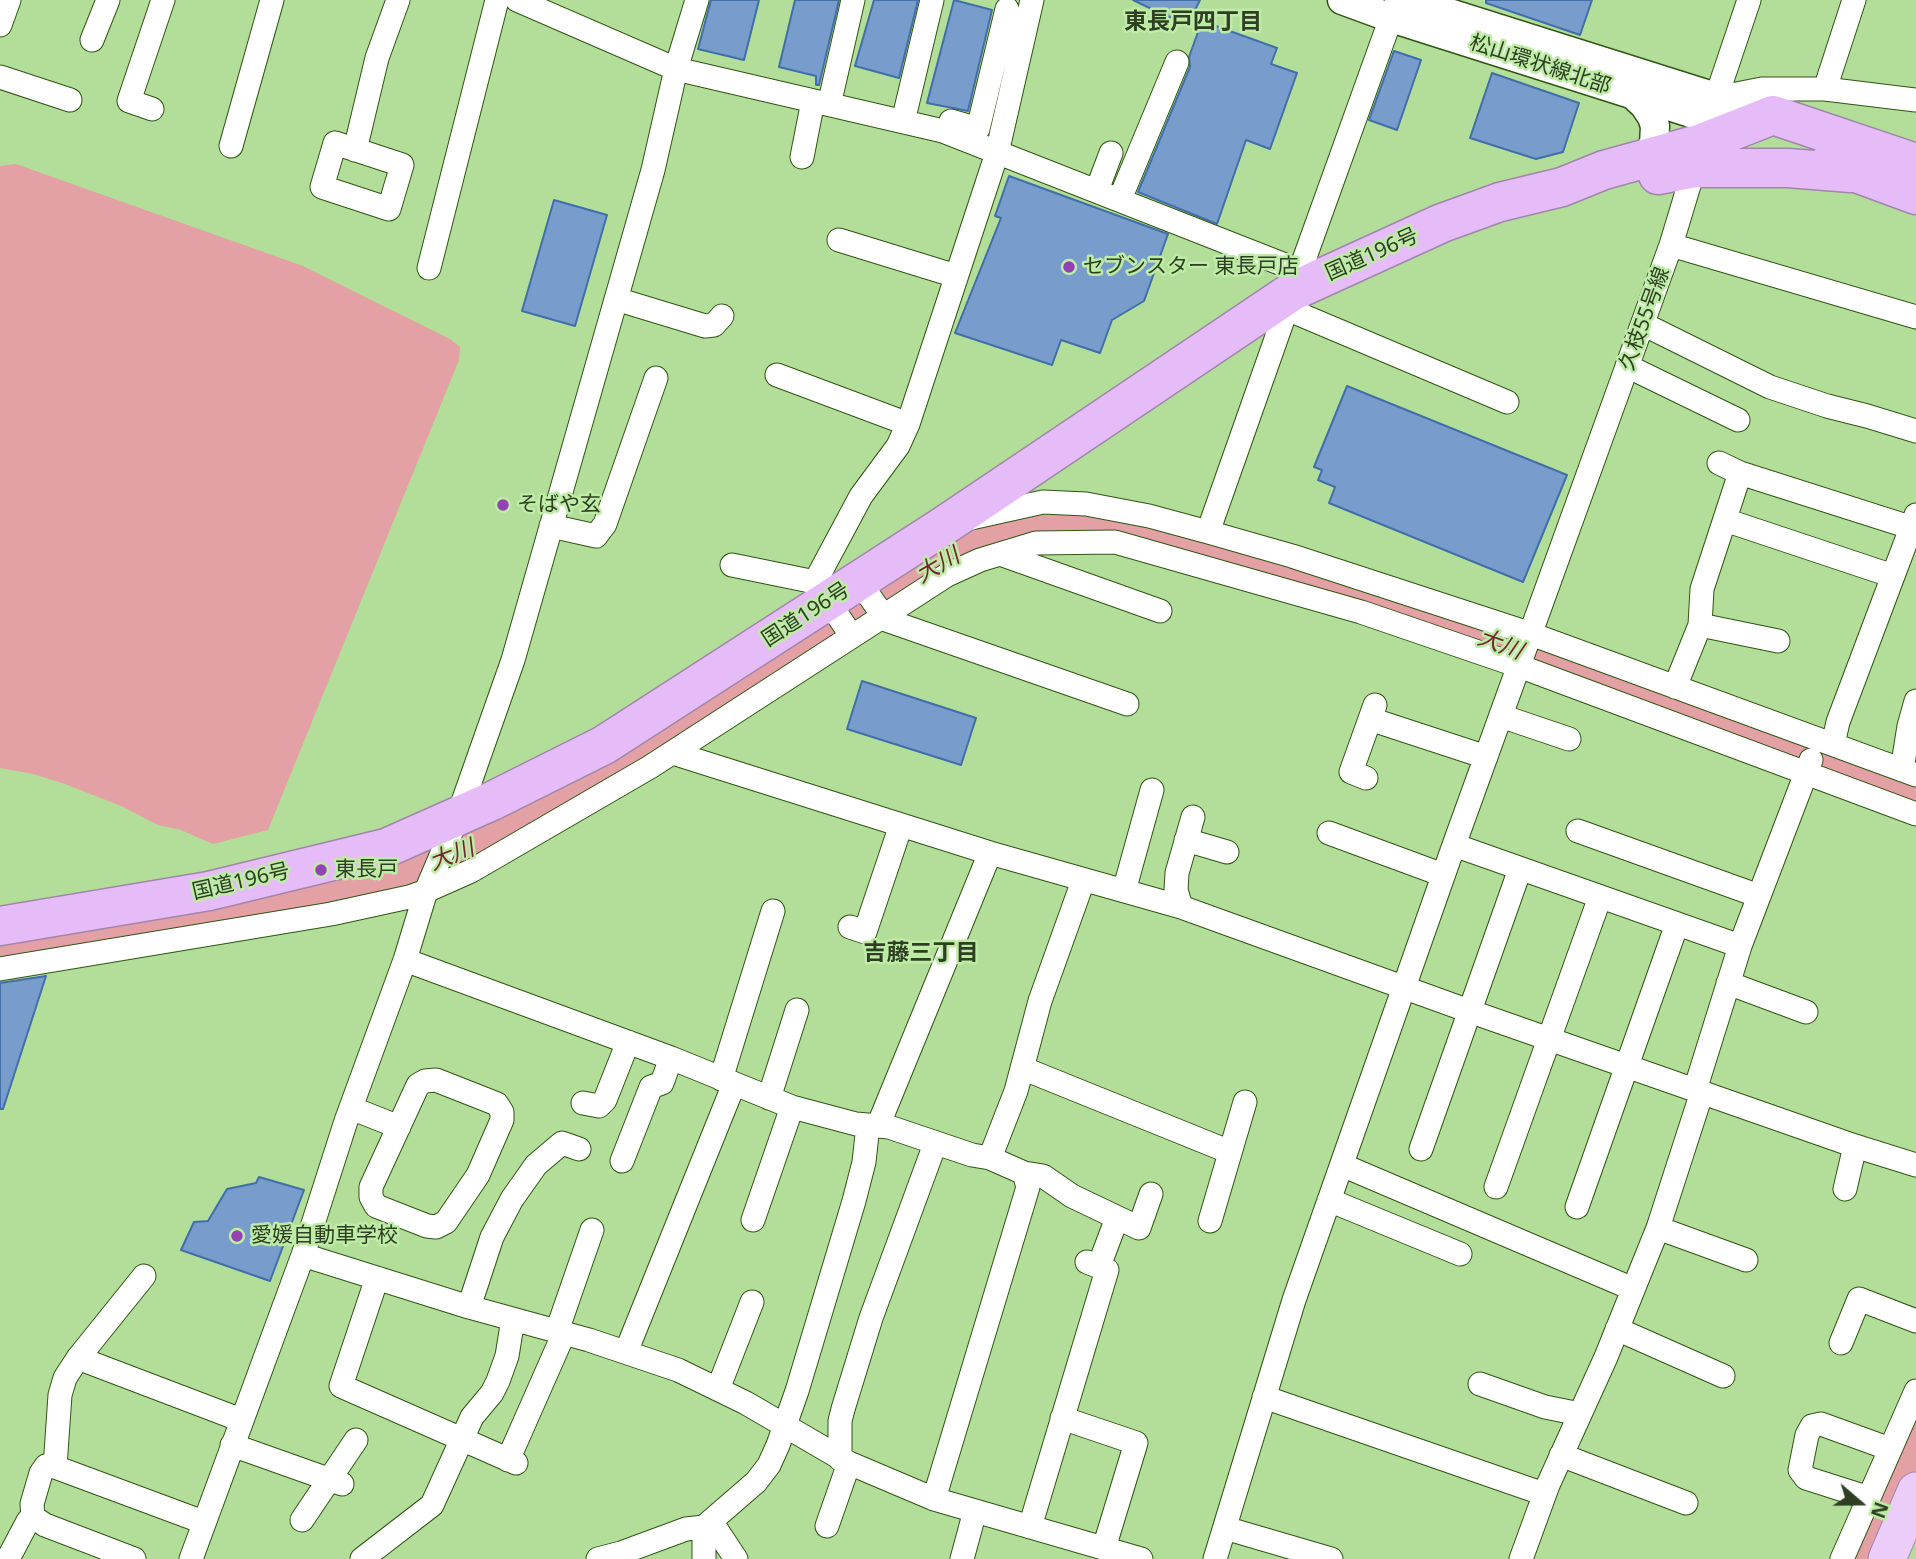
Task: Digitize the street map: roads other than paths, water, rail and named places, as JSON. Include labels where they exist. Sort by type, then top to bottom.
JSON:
[{"type":"highway","name":"国道196号","points":[[0,926],[209,891],[386,848],[604,745],[640,751],[723,698],[852,607],[942,527],[1035,496],[1293,290],[1441,223],[1500,202],[1562,187],[1604,170],[1643,161],[1722,128]]},
{"type":"highway","name":"国道196号","points":[[1722,128],[1788,168],[1851,173]]},
{"type":"highway","name":"国道196号","points":[[1562,187],[1606,185],[1722,128]]},
{"type":"highway","points":[[1722,128],[1916,163]]},
{"type":"highway","points":[[1722,128],[1916,195]]},
{"type":"main road","points":[[1891,1497],[1899,1550]]},
{"type":"street","points":[[0,24],[9,0]]},
{"type":"street","points":[[92,40],[108,0]]},
{"type":"street","points":[[231,146],[274,28],[272,0]]},
{"type":"street","points":[[355,150],[377,58],[398,0]]},
{"type":"street","points":[[429,268],[497,0]]},
{"type":"street","points":[[191,1559],[303,1255],[351,1108],[405,960],[426,891],[458,816],[513,660],[653,170],[678,63],[697,0]]},
{"type":"street","points":[[802,157],[853,0]]},
{"type":"street","points":[[906,109],[932,0]]},
{"type":"street","points":[[852,607],[861,496],[898,446],[908,424],[996,153],[1032,0]]},
{"type":"street","name":"松山環状線北部","points":[[1342,0],[1399,6],[1722,128]]},
{"type":"street","name":"久枝55号線","points":[[1215,1559],[1294,1300],[1443,875],[1671,245],[1722,128],[1749,0]]},
{"type":"street","points":[[1825,89],[1854,0]]},
{"type":"street","points":[[152,109],[130,101],[156,2]]},
{"type":"street","points":[[525,2],[678,63],[822,97],[943,131],[1120,199],[1507,402]]},
{"type":"street","points":[[1208,532],[1293,290],[1399,6]]},
{"type":"street","name":"松山環状線北部","points":[[1399,6],[1722,128]]},
{"type":"street","points":[[822,97],[906,109],[978,129],[1007,9]]},
{"type":"street","points":[[1120,199],[1177,62]]},
{"type":"street","points":[[0,77],[70,100]]},
{"type":"street","points":[[1722,128],[1762,89],[1825,89],[1916,100]]},
{"type":"street","points":[[1632,94],[1644,104],[1655,126],[1654,144],[1643,161]]},
{"type":"street","points":[[1097,190],[1111,153]]},
{"type":"street","points":[[839,240],[956,276]]},
{"type":"street","points":[[1671,245],[1916,317]]},
{"type":"street","points":[[616,299],[705,327],[714,326],[722,316]]},
{"type":"street","points":[[1643,324],[1770,387],[1827,407],[1867,415],[1916,431]]},
{"type":"street","points":[[1627,366],[1738,420]]},
{"type":"street","points":[[777,375],[908,424]]},
{"type":"street","points":[[551,527],[596,536],[605,524],[656,378]]},
{"type":"street","points":[[1521,1559],[1544,1494],[1620,1323],[1658,1228],[1728,983],[1759,896],[1816,753],[1838,722],[1915,524],[1741,473],[1719,463]]},
{"type":"street","points":[[1675,688],[1700,625],[1702,589],[1741,473]]},
{"type":"street","points":[[1036,543],[1035,496],[1149,516],[1292,556],[1531,634],[1675,688],[1816,753],[1916,814]]},
{"type":"street","points":[[1725,520],[1893,576]]},
{"type":"street","points":[[852,607],[1036,543],[1115,542],[1361,612],[1519,666],[1816,753],[1909,772],[1916,701]]},
{"type":"street","points":[[1000,554],[1160,611]]},
{"type":"street","points":[[732,565],[1127,704]]},
{"type":"street","points":[[1700,625],[1778,641]]},
{"type":"street","points":[[673,752],[723,698]]},
{"type":"street","points":[[1366,778],[1351,772],[1372,712],[1486,757]]},
{"type":"street","points":[[1501,716],[1569,739]]},
{"type":"street","points":[[0,969],[331,914],[409,897],[471,871],[640,751],[673,752],[990,853],[1181,907],[1469,1011],[1916,1165]]},
{"type":"street","points":[[1124,891],[1152,790]]},
{"type":"street","points":[[1181,907],[1175,890],[1193,817]]},
{"type":"street","points":[[850,927],[866,932],[901,825]]},
{"type":"street","points":[[1578,831],[1684,859],[1759,896]]},
{"type":"street","points":[[1329,832],[1443,875]]},
{"type":"street","points":[[1186,840],[1227,852]]},
{"type":"street","points":[[1454,845],[1740,946]]},
{"type":"street","points":[[598,1559],[622,1556],[708,1524],[756,1482],[769,1465],[785,1425],[830,1287],[873,1126],[990,853]]},
{"type":"street","points":[[1421,1149],[1520,869]]},
{"type":"street","points":[[990,1158],[1016,1091],[1040,1001],[1083,881]]},
{"type":"street","points":[[1496,1187],[1600,897]]},
{"type":"street","points":[[626,1352],[728,1081],[773,911]]},
{"type":"street","points":[[1577,1207],[1677,924]]},
{"type":"street","points":[[405,960],[671,1058],[792,1107],[873,1126],[889,1127],[1043,1177],[1072,1196],[1139,1228],[1151,1194]]},
{"type":"street","points":[[1728,983],[1806,1012]]},
{"type":"street","points":[[769,1098],[797,1010]]},
{"type":"street","points":[[583,1103],[599,1106],[605,1100],[628,1042]]},
{"type":"street","points":[[622,1161],[652,1087],[662,1083],[671,1058]]},
{"type":"street","points":[[1022,1068],[1230,1152]]},
{"type":"street","points":[[436,1080],[497,1104],[502,1112],[502,1120],[478,1175],[446,1222],[436,1227],[376,1206],[371,1197],[371,1187],[399,1127],[418,1085],[425,1081],[436,1080]]},
{"type":"street","points":[[1210,1221],[1245,1102]]},
{"type":"street","points":[[753,1220],[792,1107]]},
{"type":"street","points":[[351,1108],[399,1127]]},
{"type":"street","points":[[469,1307],[492,1237],[512,1199],[536,1165],[562,1143],[579,1149]]},
{"type":"street","points":[[827,1526],[845,1461],[840,1422],[843,1409],[871,1318],[935,1143]]},
{"type":"street","points":[[1845,1189],[1855,1146]]},
{"type":"street","points":[[1342,1165],[1633,1289]]},
{"type":"street","points":[[933,1499],[1028,1187],[1024,1173]]},
{"type":"street","points":[[1329,1200],[1460,1254]]},
{"type":"street","points":[[1030,1527],[1107,1270],[1093,1264],[1117,1218]]},
{"type":"street","points":[[1658,1228],[1746,1260]]},
{"type":"street","points":[[377,1278],[341,1386],[512,1461],[561,1332],[592,1230]]},
{"type":"street","points":[[303,1255],[678,1370],[785,1425],[845,1461],[933,1499],[1141,1559]]},
{"type":"street","points":[[55,1467],[60,1395],[65,1378],[144,1276]]},
{"type":"street","points":[[1840,1343],[1858,1299],[1916,1321]]},
{"type":"street","points":[[718,1389],[752,1302]]},
{"type":"street","points":[[374,1556],[432,1504],[472,1417],[492,1393],[498,1381],[507,1356],[513,1319]]},
{"type":"street","points":[[1620,1323],[1723,1369]]},
{"type":"street","points":[[78,1358],[241,1420]]},
{"type":"street","points":[[1480,1384],[1545,1407],[1580,1414]]},
{"type":"street","points":[[1842,1559],[1891,1497],[1890,1449],[1916,1391]]},
{"type":"street","points":[[1264,1397],[1544,1494]]},
{"type":"street","points":[[1062,1418],[1136,1443],[1104,1548]]},
{"type":"street","points":[[1890,1449],[1821,1424],[1812,1426],[1807,1435],[1800,1470],[1806,1478],[1891,1497]]},
{"type":"street","points":[[302,1520],[336,1482],[356,1440]]},
{"type":"street","points":[[232,1446],[336,1482]]},
{"type":"street","points":[[1561,1455],[1686,1503]]},
{"type":"street","points":[[33,1517],[32,1504],[41,1473],[46,1466],[203,1522]]},
{"type":"street","points":[[962,1559],[975,1511]]},
{"type":"street","points":[[33,1517],[103,1554],[134,1559]]},
{"type":"street","points":[[8,1559],[28,1521],[33,1517]]},
{"type":"street","points":[[704,1559],[708,1524]]},
{"type":"street","points":[[708,1524],[736,1559]]},
{"type":"street","points":[[1224,1528],[1331,1559]]},
{"type":"waterway","name":"大川","points":[[0,952],[329,897],[469,852],[622,767],[860,612],[979,542],[1056,526],[1118,529],[1268,567],[1442,623],[1782,743],[1916,795]]},
{"type":"waterway","points":[[1863,1559],[1916,1436]]},
{"type":"place","name":"セブンスター 東長戸店","points":[[1069,267]]},
{"type":"place","name":"そばや玄","points":[[503,505]]},
{"type":"place","name":"東長戸","points":[[321,870]]},
{"type":"place","name":"愛媛自動車学校","points":[[237,1236]]},
{"type":"district","name":"東長戸四丁目","points":[[1193,22]]},
{"type":"district","name":"吉藤三丁目","points":[[921,953]]}]
